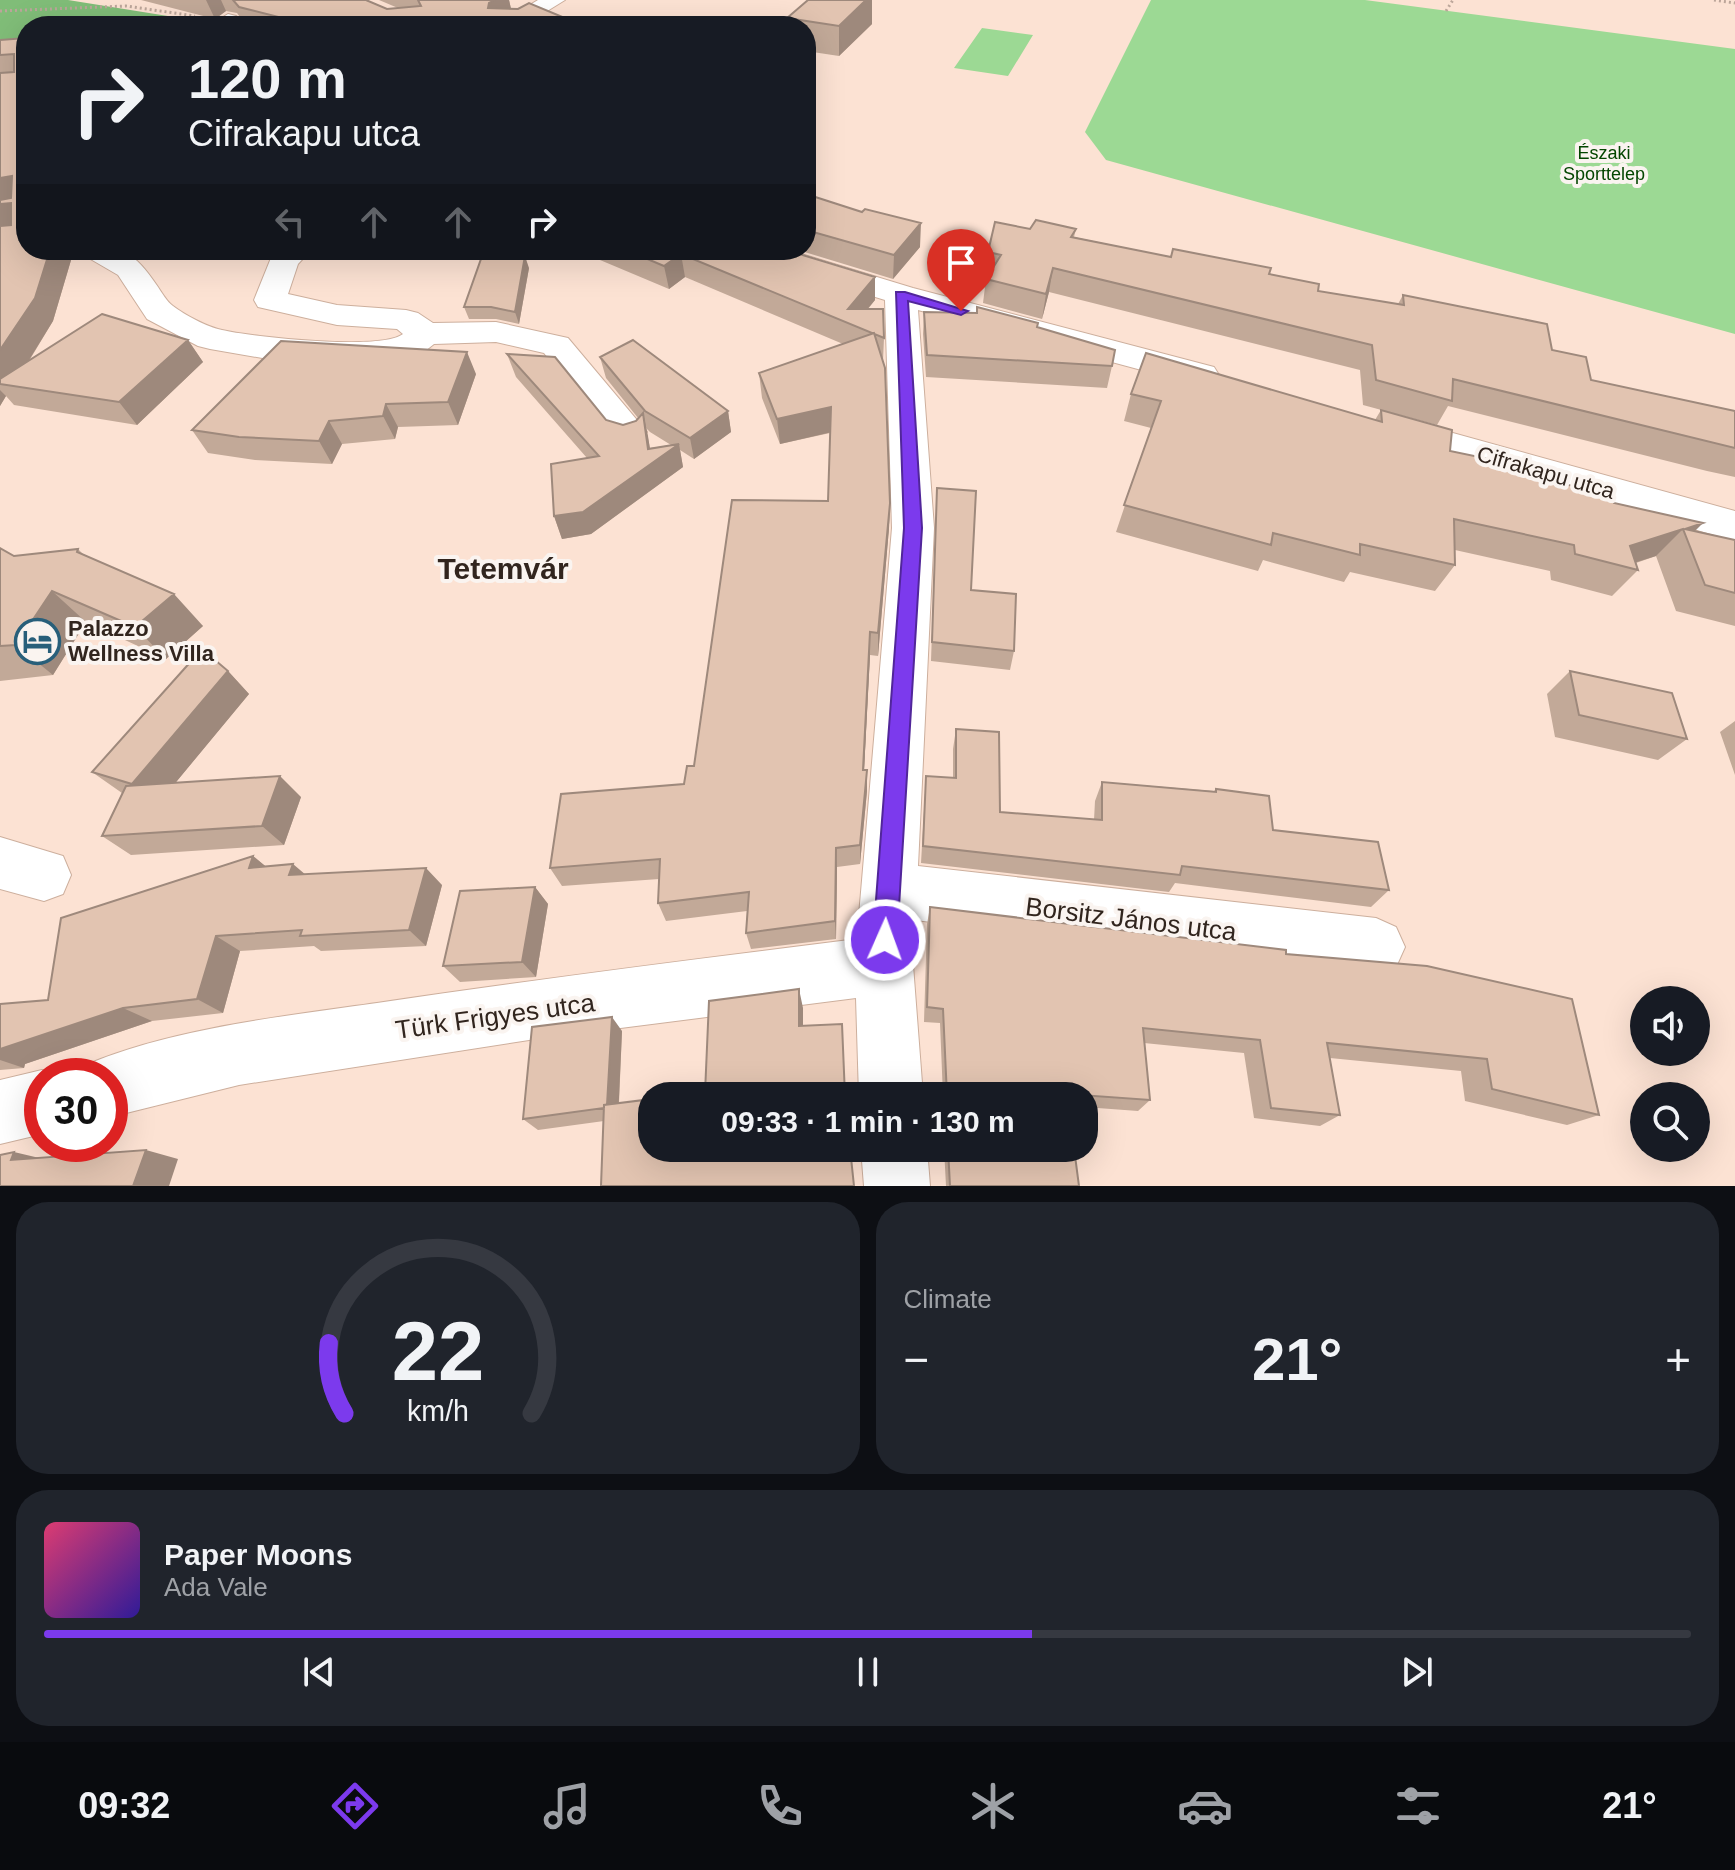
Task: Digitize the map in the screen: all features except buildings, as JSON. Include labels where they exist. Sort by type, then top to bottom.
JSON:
[{"type":"street","points":[[525,16],[554,0]]},
{"type":"street","points":[[115,260],[130,269],[159,312],[210,339],[268,348],[362,353],[408,347],[425,334],[496,332],[556,345],[628,432]]},
{"type":"street","points":[[284,260],[270,300],[337,315],[406,320],[425,334]]},
{"type":"street","points":[[788,260],[901,295],[1232,383]]},
{"type":"street","points":[[890,1082],[884,965],[887,890],[913,528],[901,295]]},
{"type":"street","name":"Cifrakapu utca","points":[[1369,422],[1735,526]]},
{"type":"street","name":"Borsitz János utca","points":[[887,890],[1376,947]]},
{"type":"street","name":"Türk Frigyes utca","points":[[128,1082],[239,1054],[542,1008],[884,965]]},
{"type":"street","points":[[0,1112],[24,1106]]},
{"type":"street","points":[[895,1162],[897,1186]]},
{"type":"path","points":[[1446,11],[1453,0]]},
{"type":"path","points":[[1714,0],[1735,3]]},
{"type":"path","points":[[0,11],[126,6],[185,16]]},
{"type":"green space","points":[[0,0],[68,0],[168,16],[16,16],[16,51],[0,52]]},
{"type":"green space","name":"Északi Sporttelep","points":[[1151,0],[1365,0],[1735,49],[1735,334],[1106,160],[1085,132]]},
{"type":"green space","points":[[982,28],[1033,35],[1008,76],[954,68]]},
{"type":"place","name":"Palazzo Wellness Villa","points":[[37,641]]},
{"type":"district","name":"Tetemvár","points":[[503,569]]},
{"type":"route","points":[[885,940],[913,528],[901,295],[961,311]]}]
